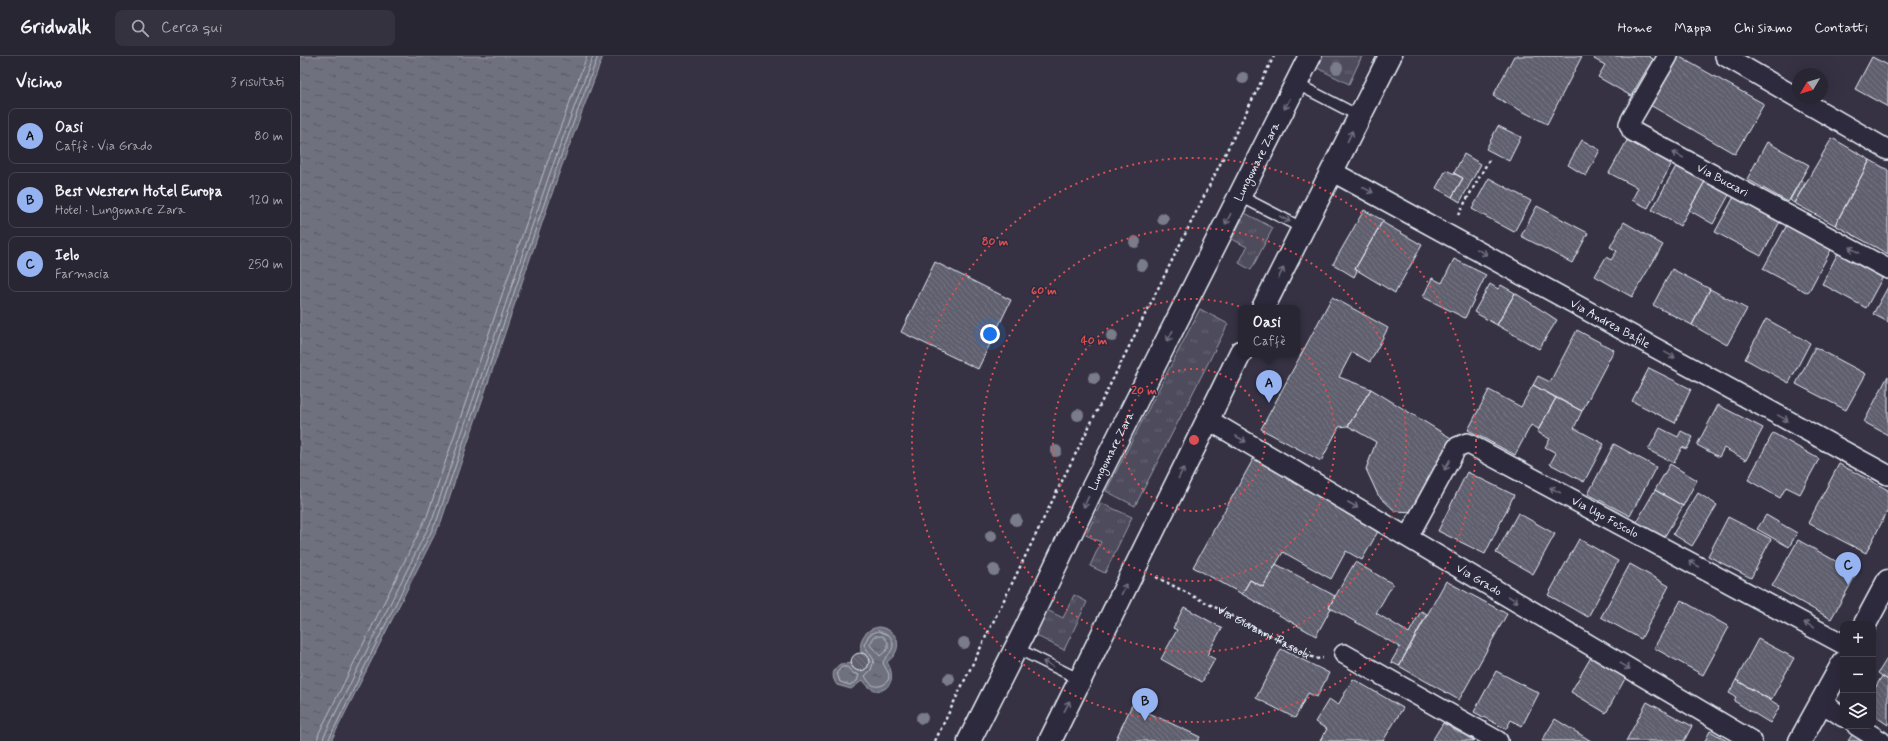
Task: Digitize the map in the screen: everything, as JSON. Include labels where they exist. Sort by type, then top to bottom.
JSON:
[{"type":"street","name":"Lungomare Zara","points":[[969,741],[1016,648],[1090,493],[1310,56]]},
{"type":"street","points":[[1265,305],[1333,172],[1359,116],[1390,56]]},
{"type":"street","name":"Via Buccari","points":[[1668,56],[1629,124],[1632,131],[1888,269]]},
{"type":"street","points":[[1725,56],[1888,150]]},
{"type":"street","name":"Via Andrea Bafile","points":[[1333,172],[1448,233],[1888,475]]},
{"type":"street","points":[[1050,741],[1238,357]]},
{"type":"street","name":"Via Grado","points":[[1207,419],[1752,741]]},
{"type":"street","name":"Via Ugo Foscolo","points":[[1408,537],[1457,447],[1467,443],[1840,642]]},
{"type":"street","points":[[1866,621],[1888,582]]},
{"type":"street","points":[[1344,654],[1498,741]]},
{"type":"street","points":[[1800,741],[1840,668]]},
{"type":"street","points":[[1821,702],[1840,715]]},
{"type":"street","points":[[1862,729],[1881,741]]},
{"type":"lane","points":[[1297,84],[1359,116]]},
{"type":"lane","points":[[1240,196],[1304,229]]},
{"type":"lane","points":[[1016,648],[1081,680]]},
{"type":"path","points":[[935,741],[1062,481],[1274,56]]},
{"type":"path","points":[[1448,233],[1489,160]]},
{"type":"path","name":"Via Giovanni Pascoli","points":[[1135,566],[1316,659],[1344,654]]},
{"type":"green space","points":[[1323,56],[1362,56],[1349,84],[1317,68]]},
{"type":"green space","points":[[1245,213],[1273,228],[1251,270],[1239,263],[1247,247],[1232,239]]},
{"type":"green space","points":[[1200,309],[1228,324],[1135,506],[1106,491]]},
{"type":"green space","points":[[1101,503],[1132,517],[1105,573],[1090,566],[1101,542],[1086,535]]},
{"type":"green space","points":[[1074,595],[1087,602],[1064,650],[1035,635],[1047,610],[1063,618]]},
{"type":"water","points":[[300,56],[603,56],[558,176],[441,522],[331,741],[300,741]]},
{"type":"water","points":[[879,627],[892,632],[897,641],[896,652],[887,662],[891,671],[889,684],[886,688],[880,690],[874,690],[868,687],[863,680],[851,689],[837,685],[833,674],[835,669],[840,664],[851,663],[852,667],[859,671],[867,668],[870,661],[866,654],[861,652],[862,639],[867,632]]},
{"type":"building","points":[[1514,56],[1582,56],[1547,124],[1493,96]]},
{"type":"building","points":[[1596,56],[1648,56],[1653,59],[1631,96],[1598,77],[1605,65],[1594,59]]},
{"type":"building","points":[[1678,56],[1764,104],[1735,154],[1650,105]]},
{"type":"building","points":[[1872,57],[1888,65],[1888,107],[1855,89]]},
{"type":"building","points":[[1498,126],[1521,137],[1509,161],[1486,149]]},
{"type":"building","points":[[1629,137],[1673,161],[1648,208],[1632,200],[1638,188],[1609,173]]},
{"type":"building","points":[[1832,138],[1870,160],[1835,225],[1794,203]]},
{"type":"building","points":[[1582,140],[1600,150],[1586,176],[1568,165]]},
{"type":"building","points":[[1767,142],[1809,165],[1788,202],[1747,179]]},
{"type":"building","points":[[1464,154],[1481,164],[1460,202],[1452,197],[1463,178],[1454,173]]},
{"type":"building","points":[[1680,159],[1708,176],[1680,226],[1652,210]]},
{"type":"building","points":[[1870,160],[1888,170],[1888,254],[1835,225]]},
{"type":"building","points":[[1446,170],[1463,178],[1452,197],[1436,188]]},
{"type":"building","points":[[1708,176],[1729,187],[1726,193],[1729,195],[1713,224],[1689,210]]},
{"type":"building","points":[[1489,178],[1531,201],[1514,232],[1472,209]]},
{"type":"building","points":[[1801,180],[1806,183],[1794,203],[1790,200]]},
{"type":"building","points":[[1736,193],[1782,218],[1761,256],[1715,232]]},
{"type":"building","points":[[1537,206],[1588,233],[1572,263],[1521,236]]},
{"type":"building","points":[[1364,210],[1384,221],[1355,269],[1357,271],[1354,277],[1333,264]]},
{"type":"building","points":[[1382,222],[1422,245],[1395,293],[1355,269]]},
{"type":"building","points":[[1624,222],[1663,245],[1632,297],[1595,276],[1606,257],[1611,260],[1617,251],[1610,247]]},
{"type":"building","points":[[1788,223],[1833,246],[1808,293],[1763,269]]},
{"type":"building","points":[[1840,249],[1885,273],[1866,308],[1822,284]]},
{"type":"building","points":[[1454,259],[1486,275],[1465,318],[1423,297],[1432,278],[1442,283]]},
{"type":"building","points":[[935,262],[1011,300],[978,369],[901,332]]},
{"type":"building","points":[[1672,269],[1710,289],[1692,325],[1653,305]]},
{"type":"building","points":[[1490,284],[1498,289],[1501,285],[1515,293],[1497,325],[1474,312]]},
{"type":"building","points":[[1888,287],[1888,322],[1873,314]]},
{"type":"building","points":[[1710,289],[1747,309],[1727,345],[1692,325]]},
{"type":"building","points":[[1515,293],[1557,320],[1539,349],[1497,325]]},
{"type":"building","points":[[1332,297],[1388,328],[1370,362],[1352,352],[1339,377],[1371,389],[1348,426],[1339,427],[1321,461],[1261,429]]},
{"type":"building","points":[[1766,319],[1810,343],[1789,383],[1745,359]]},
{"type":"building","points":[[1577,330],[1614,350],[1582,411],[1533,385],[1538,376],[1550,382]]},
{"type":"building","points":[[1815,347],[1866,374],[1846,410],[1796,384]]},
{"type":"building","points":[[1649,368],[1691,389],[1675,423],[1632,401]]},
{"type":"building","points":[[1888,376],[1888,435],[1864,422]]},
{"type":"building","points":[[1533,385],[1556,398],[1539,429],[1531,425],[1515,455],[1468,430],[1489,390],[1521,407]]},
{"type":"building","points":[[1371,389],[1451,438],[1414,512],[1395,511],[1378,495],[1366,469],[1376,442],[1348,426]]},
{"type":"building","points":[[1556,398],[1582,411],[1574,428],[1604,444],[1584,482],[1550,464],[1556,453],[1545,447],[1550,439],[1537,432]]},
{"type":"building","points":[[1718,405],[1763,428],[1746,460],[1724,448],[1719,457],[1697,445]]},
{"type":"building","points":[[1660,428],[1678,437],[1681,431],[1693,437],[1687,449],[1682,447],[1674,463],[1648,450]]},
{"type":"building","points":[[1773,433],[1819,459],[1800,494],[1786,487],[1780,498],[1748,480]]},
{"type":"building","points":[[1614,444],[1656,467],[1630,516],[1588,494]]},
{"type":"building","points":[[1255,456],[1381,526],[1362,560],[1346,551],[1331,579],[1283,552],[1263,587],[1250,580],[1242,594],[1193,567]]},
{"type":"building","points":[[1670,464],[1697,480],[1683,506],[1655,490]]},
{"type":"building","points":[[1839,464],[1888,490],[1888,510],[1866,553],[1808,523]]},
{"type":"building","points":[[1467,472],[1514,495],[1485,554],[1438,531]]},
{"type":"building","points":[[1655,490],[1683,506],[1663,539],[1636,523]]},
{"type":"building","points":[[1698,493],[1717,505],[1692,546],[1673,534]]},
{"type":"building","points":[[1518,513],[1555,534],[1533,574],[1496,553]]},
{"type":"building","points":[[1766,515],[1797,533],[1789,547],[1757,529]]},
{"type":"building","points":[[1728,517],[1771,539],[1751,578],[1708,556]]},
{"type":"building","points":[[1579,539],[1618,561],[1588,617],[1548,595]]},
{"type":"building","points":[[1798,540],[1857,573],[1831,619],[1772,586]]},
{"type":"building","points":[[1355,562],[1393,584],[1376,613],[1409,633],[1421,611],[1427,614],[1399,666],[1391,662],[1400,647],[1329,607]]},
{"type":"building","points":[[1276,564],[1335,596],[1329,607],[1331,608],[1316,636],[1242,594],[1250,580],[1263,587]]},
{"type":"building","points":[[1630,564],[1669,586],[1641,639],[1601,617]]},
{"type":"building","points":[[1446,581],[1507,614],[1459,700],[1399,666]]},
{"type":"building","points":[[1681,600],[1729,627],[1703,675],[1654,648]]},
{"type":"building","points":[[1184,607],[1222,628],[1207,655],[1215,659],[1202,682],[1161,659],[1177,630],[1173,628]]},
{"type":"building","points":[[1758,639],[1794,658],[1771,700],[1736,680]]},
{"type":"building","points":[[1281,649],[1329,673],[1317,697],[1308,693],[1295,718],[1256,698]]},
{"type":"building","points":[[856,653],[864,653],[869,658],[867,669],[864,671],[856,671],[851,666],[851,658]]},
{"type":"building","points":[[1591,657],[1626,677],[1606,713],[1571,692]]},
{"type":"building","points":[[1888,657],[1888,680],[1878,673]]},
{"type":"building","points":[[1496,671],[1539,693],[1522,726],[1511,720],[1506,729],[1474,712]]},
{"type":"building","points":[[1882,676],[1888,680],[1888,725],[1876,717],[1876,687]]},
{"type":"building","points":[[1353,679],[1403,708],[1383,741],[1320,741],[1327,729],[1315,722],[1329,699],[1338,705]]},
{"type":"building","points":[[1736,680],[1780,706],[1770,723],[1734,701],[1736,697],[1729,693]]},
{"type":"building","points":[[1647,702],[1692,726],[1684,741],[1626,741]]},
{"type":"building","points":[[1132,705],[1200,737],[1198,741],[1115,741]]},
{"type":"building","points":[[1555,719],[1591,741],[1542,741]]},
{"type":"building","points":[[1443,723],[1475,741],[1432,741]]},
{"type":"building","points":[[1855,730],[1874,741],[1848,741]]},
{"type":"building","points":[[1710,731],[1727,741],[1705,741]]},
{"type":"place","name":"Oasi","points":[[1269,403]]},
{"type":"place","name":"Ielo","points":[[1848,585]]},
{"type":"place","name":"Best Western Hotel Europa","points":[[1145,721]]}]
